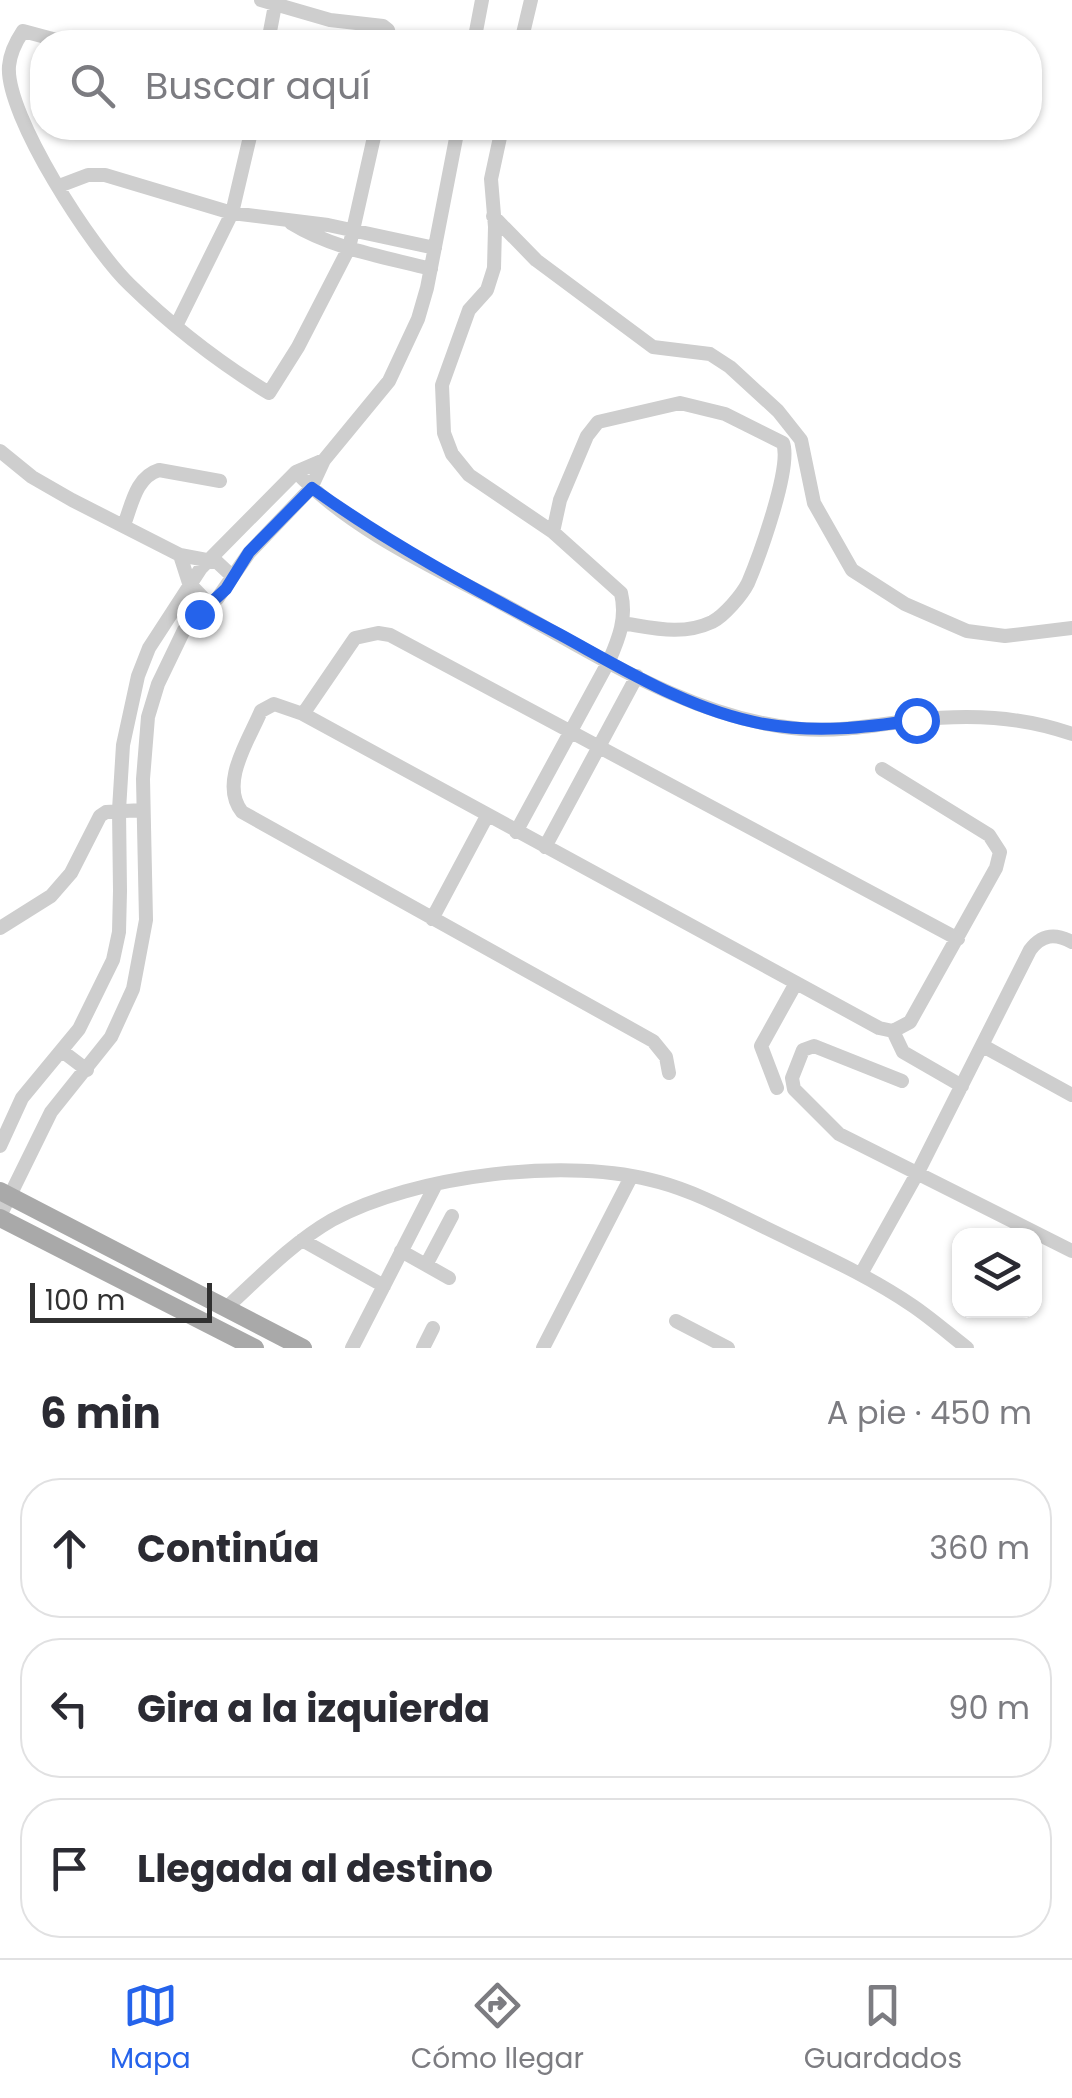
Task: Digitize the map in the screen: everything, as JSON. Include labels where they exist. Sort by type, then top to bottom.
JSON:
[{"type":"main road","points":[[5,1194],[303,1348]]},
{"type":"main road","points":[[0,1217],[255,1348]]},
{"type":"street","points":[[476,30],[482,0]]},
{"type":"street","points":[[524,30],[530,0]]},
{"type":"street","points":[[268,30],[268,2],[330,20],[384,26],[388,30]]},
{"type":"street","points":[[30,32],[24,30],[9,66],[20,114],[30,132]]},
{"type":"street","points":[[34,140],[110,263],[176,326],[270,393],[298,348],[349,248],[373,140]]},
{"type":"street","points":[[176,326],[232,214],[249,140]]},
{"type":"street","points":[[0,1217],[5,1194],[51,1112],[112,1036],[138,972],[146,920],[143,810],[148,717],[158,684],[184,630],[226,589],[249,552],[312,488],[324,460],[390,381],[418,320],[456,140]]},
{"type":"street","points":[[499,140],[490,179],[494,268],[487,290],[469,310],[442,385],[444,433],[452,454],[468,475],[552,532],[622,593],[622,624],[610,661],[516,832]]},
{"type":"street","points":[[59,186],[88,175],[105,175],[232,214],[354,230],[435,248]]},
{"type":"street","points":[[493,216],[536,260],[653,347],[710,354],[778,411],[802,440],[814,503],[852,570],[905,604],[968,631],[1005,636],[1072,628]]},
{"type":"street","points":[[291,222],[349,248],[431,269]]},
{"type":"street","points":[[382,256],[387,238]]},
{"type":"street","points":[[552,532],[560,500],[587,436],[598,422],[680,403],[725,414],[783,443],[786,453],[776,500],[746,586],[717,620],[686,632],[622,624]]},
{"type":"street","points":[[0,451],[32,477],[180,555],[223,566],[232,576]]},
{"type":"street","points":[[0,1146],[22,1098],[62,1052],[95,1002],[113,960],[120,892],[118,810],[123,745],[138,676],[149,648],[208,560],[296,472],[324,460]]},
{"type":"street","points":[[124,524],[140,483],[151,472],[220,480]]},
{"type":"street","points":[[296,472],[312,488],[397,546],[636,676],[694,702],[761,724],[832,730],[970,716],[1004,718],[1072,734]]},
{"type":"street","points":[[180,555],[189,583],[210,605]]},
{"type":"street","points":[[303,714],[354,638],[390,635],[958,939]]},
{"type":"street","points":[[545,847],[636,676]]},
{"type":"street","points":[[669,1073],[666,1057],[653,1041],[264,826],[237,805],[234,774],[261,711],[274,704],[303,714],[796,984],[879,1028],[893,1030],[910,1022],[1000,859],[997,843],[990,835],[882,769]]},
{"type":"street","points":[[0,928],[51,896],[71,873],[100,816],[118,810],[143,810]]},
{"type":"street","points":[[432,919],[487,816]]},
{"type":"street","points":[[861,1274],[1035,943],[1050,936],[1072,942]]},
{"type":"street","points":[[113,960],[138,972]]},
{"type":"street","points":[[777,1088],[761,1046],[796,984]]},
{"type":"street","points":[[893,1030],[902,1052],[962,1086]]},
{"type":"street","points":[[902,1082],[814,1046],[803,1050],[792,1078],[794,1089],[838,1134],[1072,1250]]},
{"type":"street","points":[[983,1046],[1072,1095]]},
{"type":"street","points":[[62,1052],[87,1070]]},
{"type":"street","points":[[226,1308],[302,1240],[366,1204],[436,1184],[534,1171],[581,1171],[658,1181],[696,1196],[861,1274],[967,1348]]},
{"type":"street","points":[[542,1348],[631,1177]]},
{"type":"street","points":[[352,1348],[436,1184]]},
{"type":"street","points":[[426,1265],[452,1216]]},
{"type":"street","points":[[302,1240],[384,1286]]},
{"type":"street","points":[[401,1252],[450,1278]]},
{"type":"street","points":[[676,1320],[728,1348]]},
{"type":"street","points":[[422,1348],[433,1328]]},
{"type":"route","points":[[199,614],[226,589],[249,552],[312,488],[368,529],[441,571],[680,697],[761,724],[801,729],[832,730],[916,720]]}]
